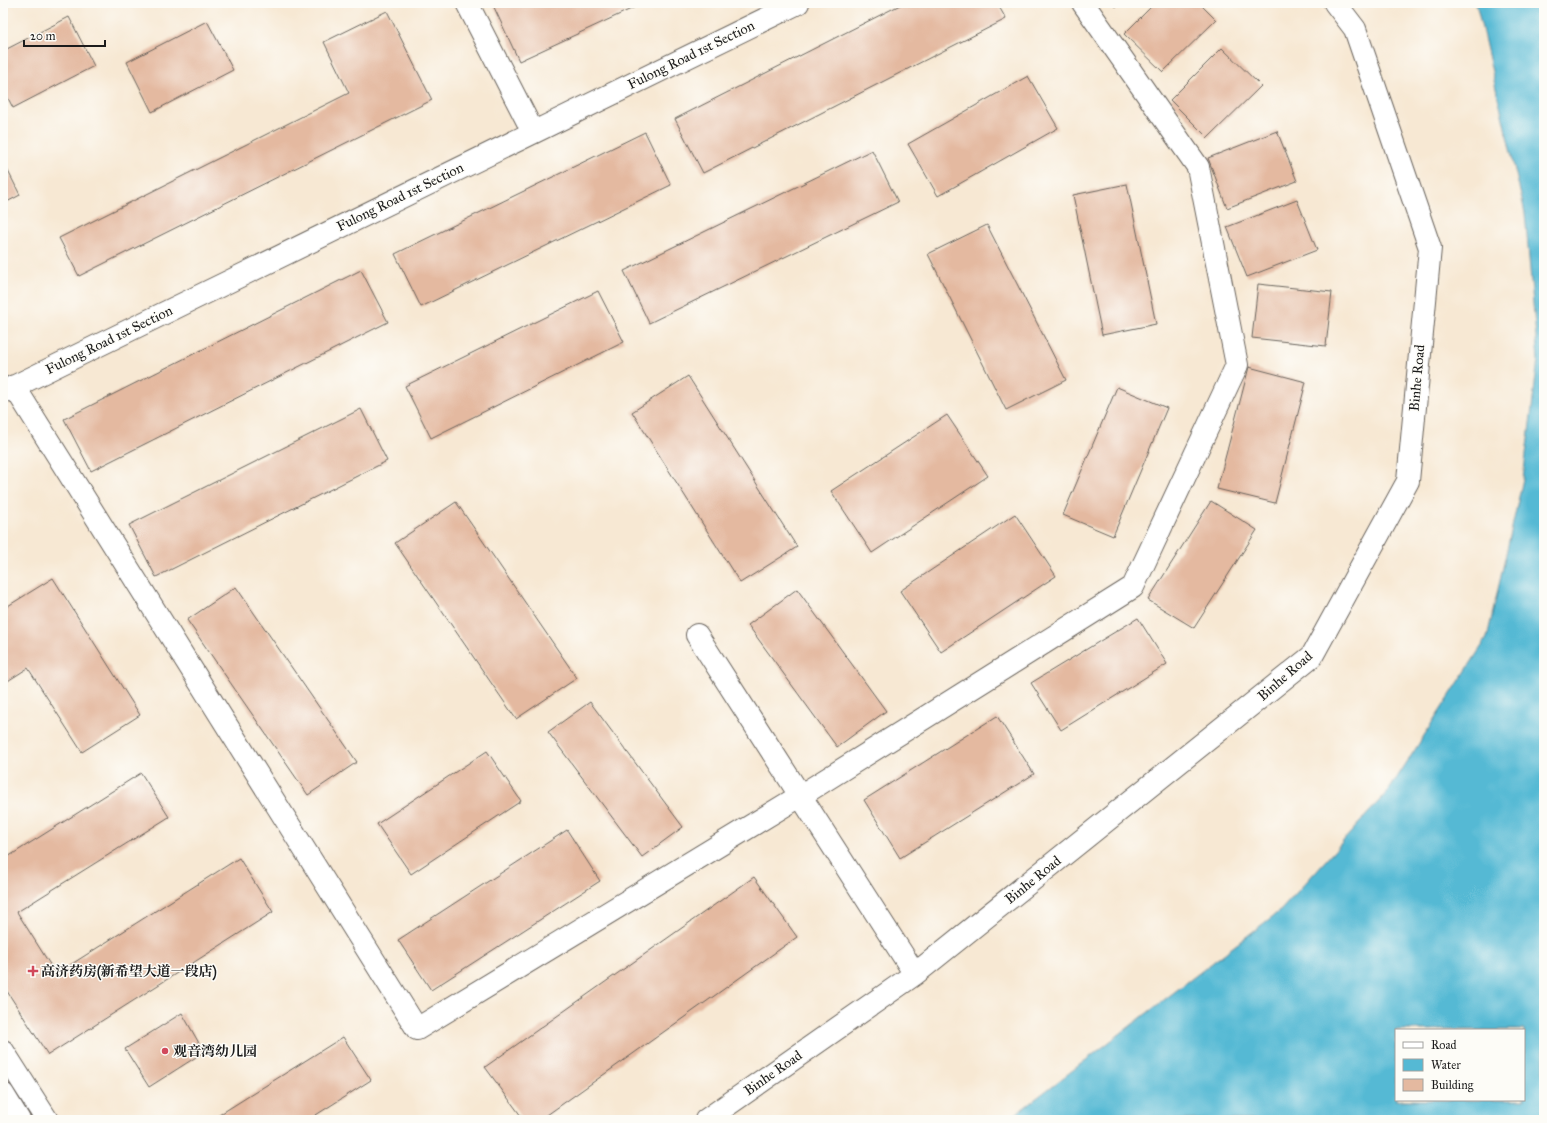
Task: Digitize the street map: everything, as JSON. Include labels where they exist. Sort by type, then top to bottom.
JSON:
[{"type":"street","points":[[467,3],[533,132]]},
{"type":"street","name":"Fulong Road 1st Section","points":[[9,389],[798,3]]},
{"type":"street","points":[[9,389],[417,1029],[800,796],[1133,587],[1237,365],[1198,167],[1083,3]]},
{"type":"street","name":"Binhe Road","points":[[706,1120],[915,974],[1312,656],[1408,481],[1430,248],[1354,29],[1335,3]]},
{"type":"street","points":[[697,635],[915,974]]},
{"type":"street","points":[[3,1052],[47,1120]]},
{"type":"street","points":[[3,1094],[19,1120]]},
{"type":"water","points":[[1476,3],[1544,3],[1544,1120],[1008,1120],[1281,910],[1389,790],[1487,638],[1523,479],[1538,360],[1525,213]]},
{"type":"building","points":[[492,3],[644,3],[519,61]]},
{"type":"building","points":[[904,3],[997,3],[1006,19],[703,173],[675,119]]},
{"type":"building","points":[[1111,3],[1119,3],[1115,7]]},
{"type":"building","points":[[1155,3],[1199,3],[1216,20],[1163,72],[1124,34]]},
{"type":"building","points":[[387,11],[432,100],[79,276],[59,238],[349,93],[324,42]]},
{"type":"building","points":[[69,17],[94,66],[13,108],[3,88],[3,51]]},
{"type":"building","points":[[207,21],[233,70],[152,112],[127,62]]},
{"type":"building","points":[[1222,48],[1261,86],[1208,138],[1170,100]]},
{"type":"building","points":[[1028,76],[1058,128],[938,196],[908,144]]},
{"type":"building","points":[[1277,131],[1297,181],[1227,208],[1208,158]]},
{"type":"building","points":[[645,132],[671,185],[421,307],[395,254]]},
{"type":"building","points":[[872,150],[898,202],[649,323],[624,271]]},
{"type":"building","points":[[3,161],[20,195],[3,204]]},
{"type":"building","points":[[1127,184],[1156,324],[1102,335],[1073,195]]},
{"type":"building","points":[[1297,200],[1317,250],[1247,277],[1227,227]]},
{"type":"building","points":[[987,225],[1066,380],[1006,410],[928,254]]},
{"type":"building","points":[[361,270],[388,322],[91,471],[64,419]]},
{"type":"building","points":[[1258,284],[1332,292],[1326,346],[1252,338]]},
{"type":"building","points":[[598,291],[624,342],[431,438],[405,386]]},
{"type":"building","points":[[1249,367],[1306,382],[1275,503],[1217,489]]},
{"type":"building","points":[[688,376],[797,547],[740,583],[632,412]]},
{"type":"building","points":[[1117,387],[1167,408],[1113,536],[1063,515]]},
{"type":"building","points":[[361,409],[387,461],[156,577],[129,525]]},
{"type":"building","points":[[947,415],[988,476],[872,553],[831,491]]},
{"type":"building","points":[[1211,501],[1257,530],[1194,628],[1148,600]]},
{"type":"building","points":[[456,502],[577,678],[516,719],[395,543]]},
{"type":"building","points":[[1015,514],[1056,576],[941,652],[900,591]]},
{"type":"building","points":[[53,578],[140,715],[82,752],[28,668],[3,684],[3,609]]},
{"type":"building","points":[[236,587],[357,762],[308,795],[187,620]]},
{"type":"building","points":[[797,589],[886,711],[837,747],[748,625]]},
{"type":"building","points":[[1138,618],[1167,664],[1061,730],[1031,683]]},
{"type":"building","points":[[590,702],[683,827],[642,857],[548,732]]},
{"type":"building","points":[[997,716],[1034,774],[900,858],[864,800]]},
{"type":"building","points":[[487,751],[521,801],[411,874],[377,824]]},
{"type":"building","points":[[141,773],[169,817],[17,912],[56,974],[239,858],[273,912],[48,1055],[3,985],[3,860]]},
{"type":"building","points":[[567,830],[600,881],[431,990],[398,940]]},
{"type":"building","points":[[754,877],[797,937],[540,1120],[524,1120],[485,1067]]},
{"type":"building","name":"观音湾幼儿园","points":[[182,1013],[204,1052],[149,1087],[125,1049]]},
{"type":"building","points":[[343,1037],[371,1080],[308,1120],[211,1120]]},
{"type":"place","name":"高济药房(新希望大道一段店)","points":[[33,971]]},
{"type":"place","name":"观音湾幼儿园","points":[[165,1051]]}]
